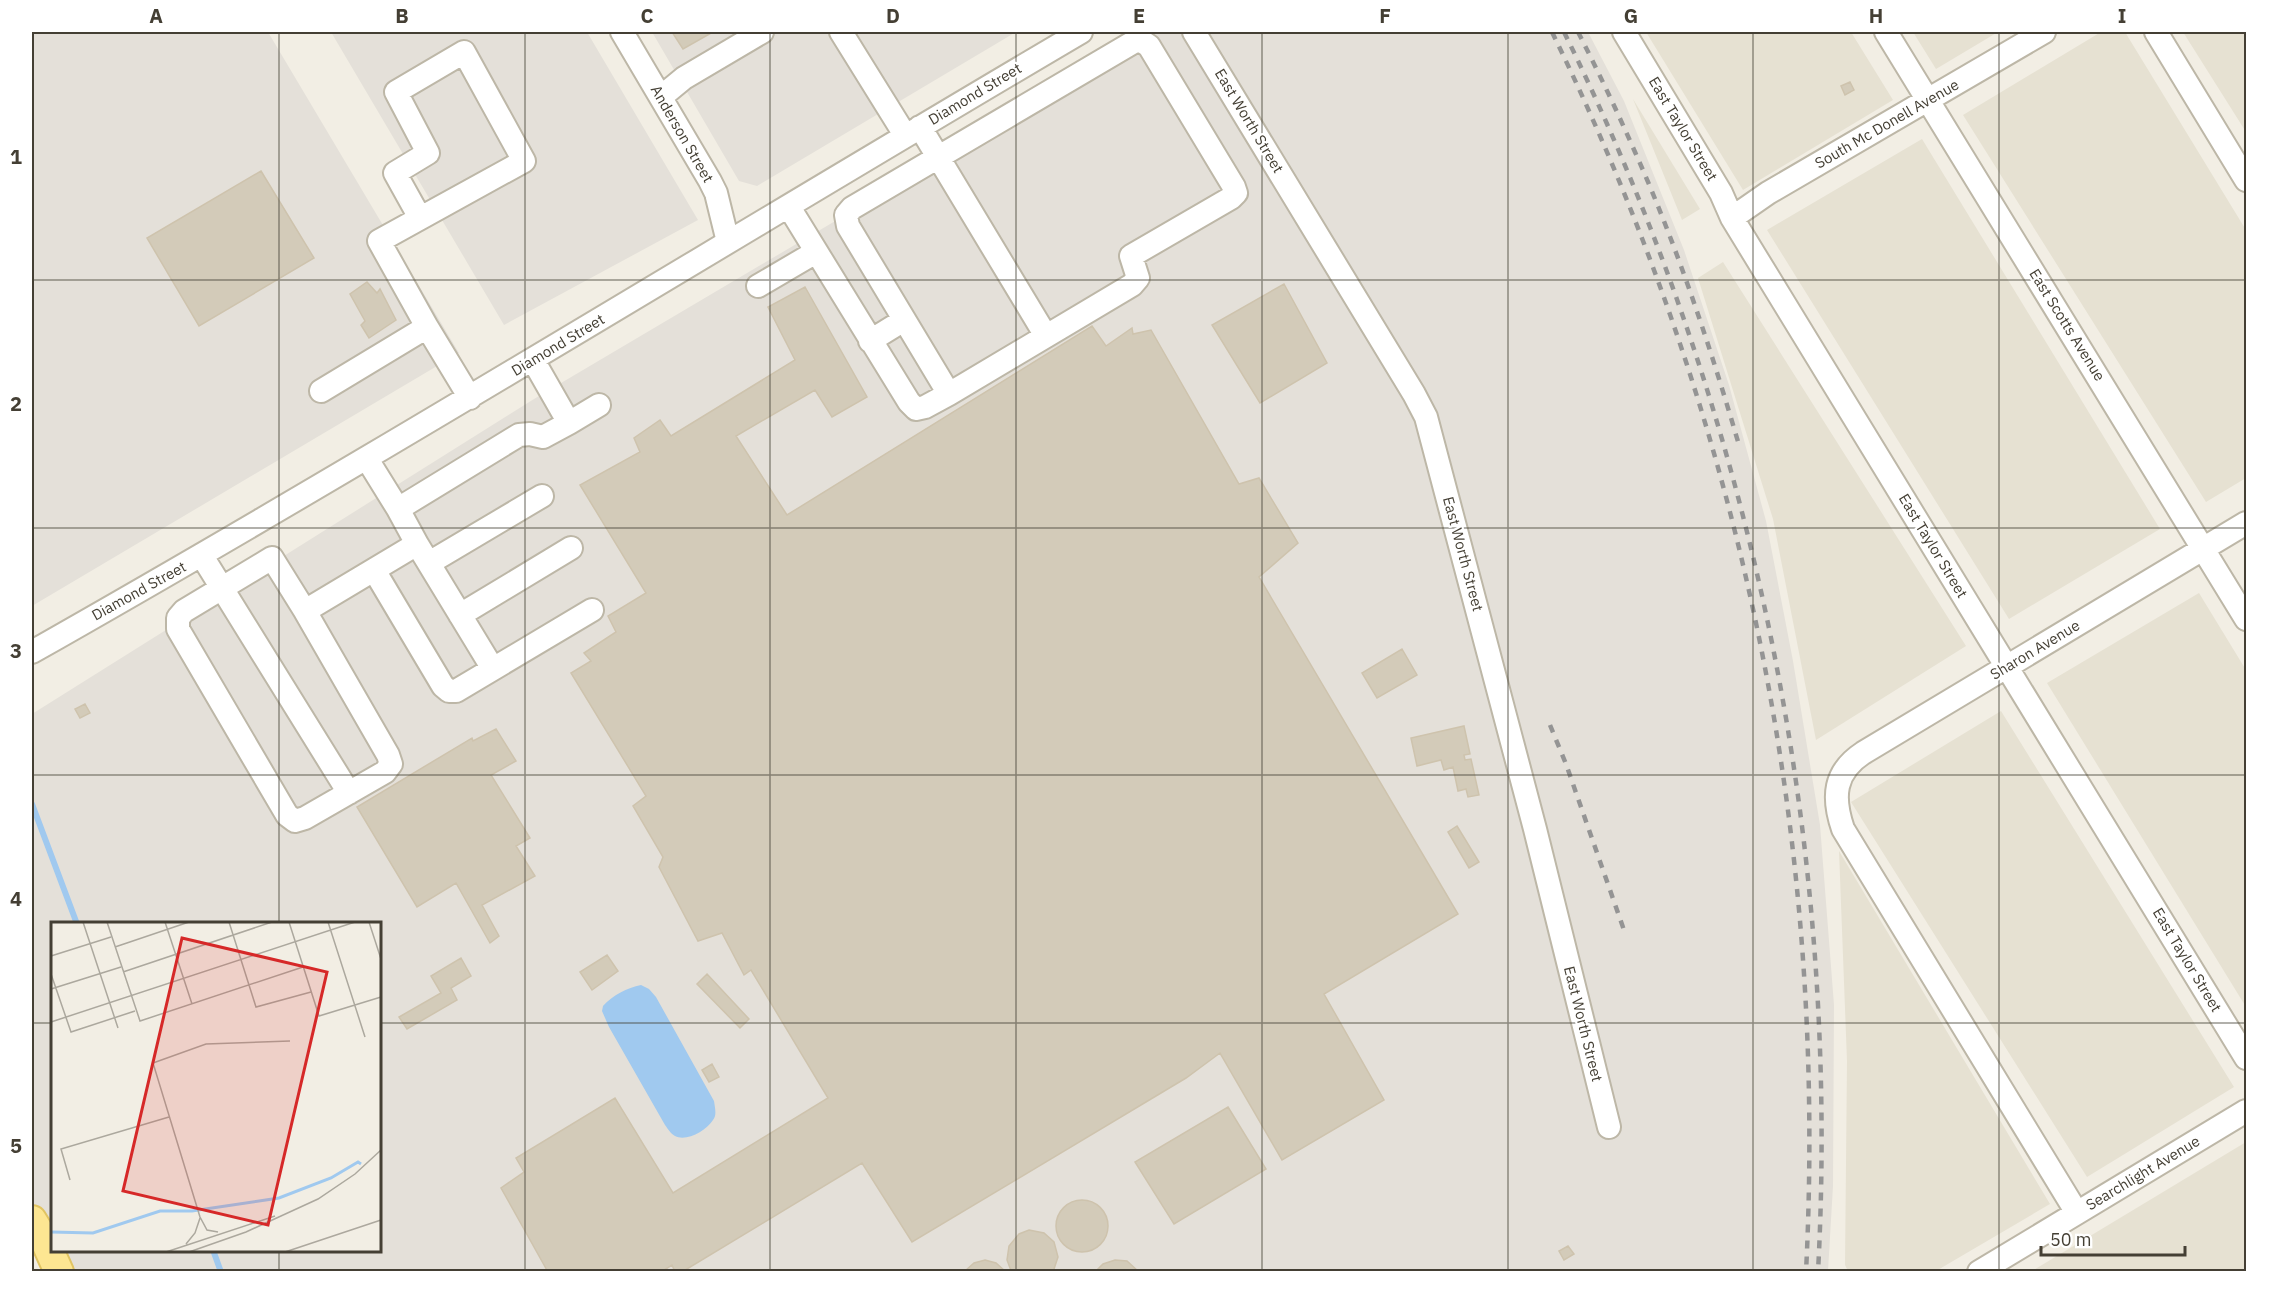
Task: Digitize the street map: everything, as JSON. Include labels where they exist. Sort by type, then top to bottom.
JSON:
[{"type":"main road","points":[[32,1220],[46,1243],[59,1272]]},
{"type":"street","name":"Anderson Street","points":[[622,32],[713,187],[728,242]]},
{"type":"street","points":[[661,97],[684,78],[762,32]]},
{"type":"street","points":[[841,32],[912,131],[939,156],[1046,336]]},
{"type":"street","name":"Diamond Street","points":[[32,652],[367,459],[1081,32]]},
{"type":"street","name":"East Worth Street","points":[[1194,32],[1426,417],[1535,829],[1609,1127]]},
{"type":"street","name":"East Taylor Street","points":[[1624,32],[1721,193],[1732,218],[2247,1058]]},
{"type":"street","name":"East Scotts Avenue","points":[[1886,32],[2247,619]]},
{"type":"street","name":"South Mc Donell Avenue","points":[[1732,218],[1768,193],[2044,32]]},
{"type":"street","points":[[2156,32],[2247,180]]},
{"type":"street","points":[[789,207],[909,402],[916,408],[924,407],[949,394],[1132,285],[1138,278],[1131,256],[1236,193],[1149,46],[1140,40],[1131,43],[852,208],[846,215],[848,226],[949,394]]},
{"type":"street","points":[[420,218],[395,173],[428,153],[396,92],[464,52],[524,161],[379,241],[470,398]]},
{"type":"street","points":[[758,286],[816,252]]},
{"type":"street","points":[[870,341],[904,320]]},
{"type":"street","points":[[321,391],[427,327]]},
{"type":"street","points":[[533,360],[569,423]]},
{"type":"street","points":[[398,509],[519,435],[530,434],[543,437],[599,405]]},
{"type":"street","points":[[367,459],[493,669]]},
{"type":"street","points":[[305,611],[374,570],[423,554],[542,496]]},
{"type":"street","name":"Sharon Avenue","points":[[2077,1213],[1843,829],[1837,804],[1837,787],[1849,762],[2247,524]]},
{"type":"street","points":[[253,525],[388,755],[390,764],[385,772],[305,818],[295,821],[287,815],[178,629],[178,618],[183,611],[272,558]]},
{"type":"street","points":[[460,615],[571,548]]},
{"type":"street","points":[[202,556],[349,793]]},
{"type":"street","points":[[374,570],[443,686],[449,691],[456,691],[592,610]]},
{"type":"street","name":"Searchlight Avenue","points":[[1978,1272],[2247,1111]]},
{"type":"shaded area","points":[[32,32],[268,32],[459,353],[32,606]]},
{"type":"shaded area","points":[[331,32],[587,32],[698,220],[504,325]]},
{"type":"shaded area","points":[[652,32],[1016,32],[757,186],[739,181]]},
{"type":"shaded area","points":[[1155,32],[1588,32],[1624,101],[1684,250],[1729,385],[1766,521],[1793,661],[1820,825],[1834,1005],[1833,1186],[1828,1271],[64,1272],[52,1252],[381,1252],[381,922],[51,922],[51,1250],[32,1217],[32,714],[534,399]]},
{"type":"shaded area","points":[[1646,32],[1851,32],[1893,100],[1743,190]]},
{"type":"shaded area","points":[[1913,32],[1998,32],[1936,69]]},
{"type":"shaded area","points":[[2101,32],[2125,32],[2246,230],[2246,478],[2206,502],[1963,115]]},
{"type":"shaded area","points":[[2183,32],[2246,32],[2246,132]]},
{"type":"shaded area","points":[[1633,99],[1700,209],[1682,220]]},
{"type":"shaded area","points":[[1922,139],[2160,529],[2009,619],[1767,230]]},
{"type":"shaded area","points":[[1723,262],[1966,646],[1816,740],[1773,519],[1698,278]]},
{"type":"shaded area","points":[[2199,593],[2246,670],[2246,1007],[2047,683]]},
{"type":"shaded area","points":[[2001,711],[2234,1087],[2087,1177],[1851,802]]},
{"type":"shaded area","points":[[1839,851],[2050,1204],[1936,1271],[1848,1271],[1845,1265],[1847,1061]]},
{"type":"shaded area","points":[[2246,1142],[2246,1271],[2032,1271]]},
{"type":"water","points":[[641,985],[649,989],[656,997],[714,1101],[715,1114],[710,1124],[685,1138],[675,1136],[665,1125],[602,1011],[603,1006],[616,995]]},
{"type":"building","points":[[672,32],[713,32],[683,49]]},
{"type":"building","points":[[1850,82],[1854,90],[1845,95],[1841,86]]},
{"type":"building","points":[[261,171],[314,258],[199,326],[147,238]]},
{"type":"building","points":[[367,282],[377,293],[380,289],[396,320],[369,338],[361,325],[365,321],[350,294]]},
{"type":"building","points":[[1284,284],[1327,363],[1260,403],[1212,325]]},
{"type":"building","points":[[805,287],[867,397],[832,417],[815,390],[736,436],[787,515],[1092,326],[1106,346],[1132,328],[1133,334],[1151,330],[1239,484],[1259,478],[1298,543],[1259,577],[1458,914],[1324,994],[1384,1100],[1282,1160],[1220,1053],[1186,1078],[912,1242],[862,1163],[682,1272],[675,1272],[672,1265],[661,1272],[548,1272],[501,1188],[524,1172],[516,1158],[615,1098],[673,1193],[828,1098],[751,970],[744,975],[722,933],[698,941],[659,867],[663,857],[633,806],[646,796],[571,673],[591,661],[584,653],[616,632],[608,616],[646,593],[580,485],[640,452],[634,438],[660,420],[671,436],[795,360],[768,307]]},
{"type":"building","points":[[1402,649],[1417,675],[1377,698],[1362,673]]},
{"type":"building","points":[[85,704],[90,713],[80,718],[75,709]]},
{"type":"building","points":[[1464,726],[1470,754],[1464,755],[1465,760],[1471,759],[1479,795],[1468,797],[1466,789],[1458,791],[1453,767],[1444,770],[1441,760],[1417,766],[1411,738]]},
{"type":"building","points":[[496,729],[516,761],[491,775],[530,838],[516,846],[535,876],[482,905],[499,936],[490,943],[456,883],[417,907],[357,807],[472,738],[473,741]]},
{"type":"building","points":[[1457,826],[1479,862],[1469,868],[1448,832]]},
{"type":"building","points":[[607,955],[618,971],[592,990],[580,972]]},
{"type":"building","points":[[461,958],[471,976],[451,988],[457,1000],[407,1029],[399,1017],[441,993],[431,976]]},
{"type":"building","points":[[707,974],[749,1019],[740,1028],[697,984]]},
{"type":"building","points":[[712,1064],[719,1077],[709,1082],[702,1070]]},
{"type":"building","points":[[1228,1107],[1266,1169],[1174,1224],[1135,1162]]},
{"type":"building","points":[[1082,1200],[1092,1202],[1100,1208],[1106,1216],[1108,1226],[1106,1236],[1100,1244],[1092,1250],[1082,1252],[1072,1250],[1064,1244],[1058,1236],[1056,1226],[1058,1216],[1064,1208],[1072,1202]]},
{"type":"building","points":[[1029,1230],[1044,1233],[1054,1242],[1058,1257],[1053,1272],[1012,1272],[1007,1260],[1009,1246],[1019,1234]]},
{"type":"building","points":[[1568,1246],[1574,1254],[1564,1260],[1559,1251]]},
{"type":"building","points":[[985,1260],[996,1263],[1006,1272],[964,1272],[974,1263]]},
{"type":"building","points":[[1115,1260],[1127,1261],[1139,1272],[1095,1272],[1103,1264]]},
{"type":"waterway","points":[[32,804],[76,922]]},
{"type":"waterway","points":[[214,1252],[221,1272]]},
{"type":"railway","points":[[1552,32],[1618,179],[1675,329],[1722,481],[1759,635],[1785,792],[1802,950],[1809,1110],[1806,1272]]},
{"type":"railway","points":[[1564,32],[1630,178],[1687,327],[1733,480],[1771,636],[1798,793],[1815,952],[1821,1112],[1818,1272]]},
{"type":"railway","points":[[1578,32],[1621,121],[1665,224],[1704,334],[1739,445]]},
{"type":"railway","points":[[1550,725],[1566,764],[1625,933]]}]
